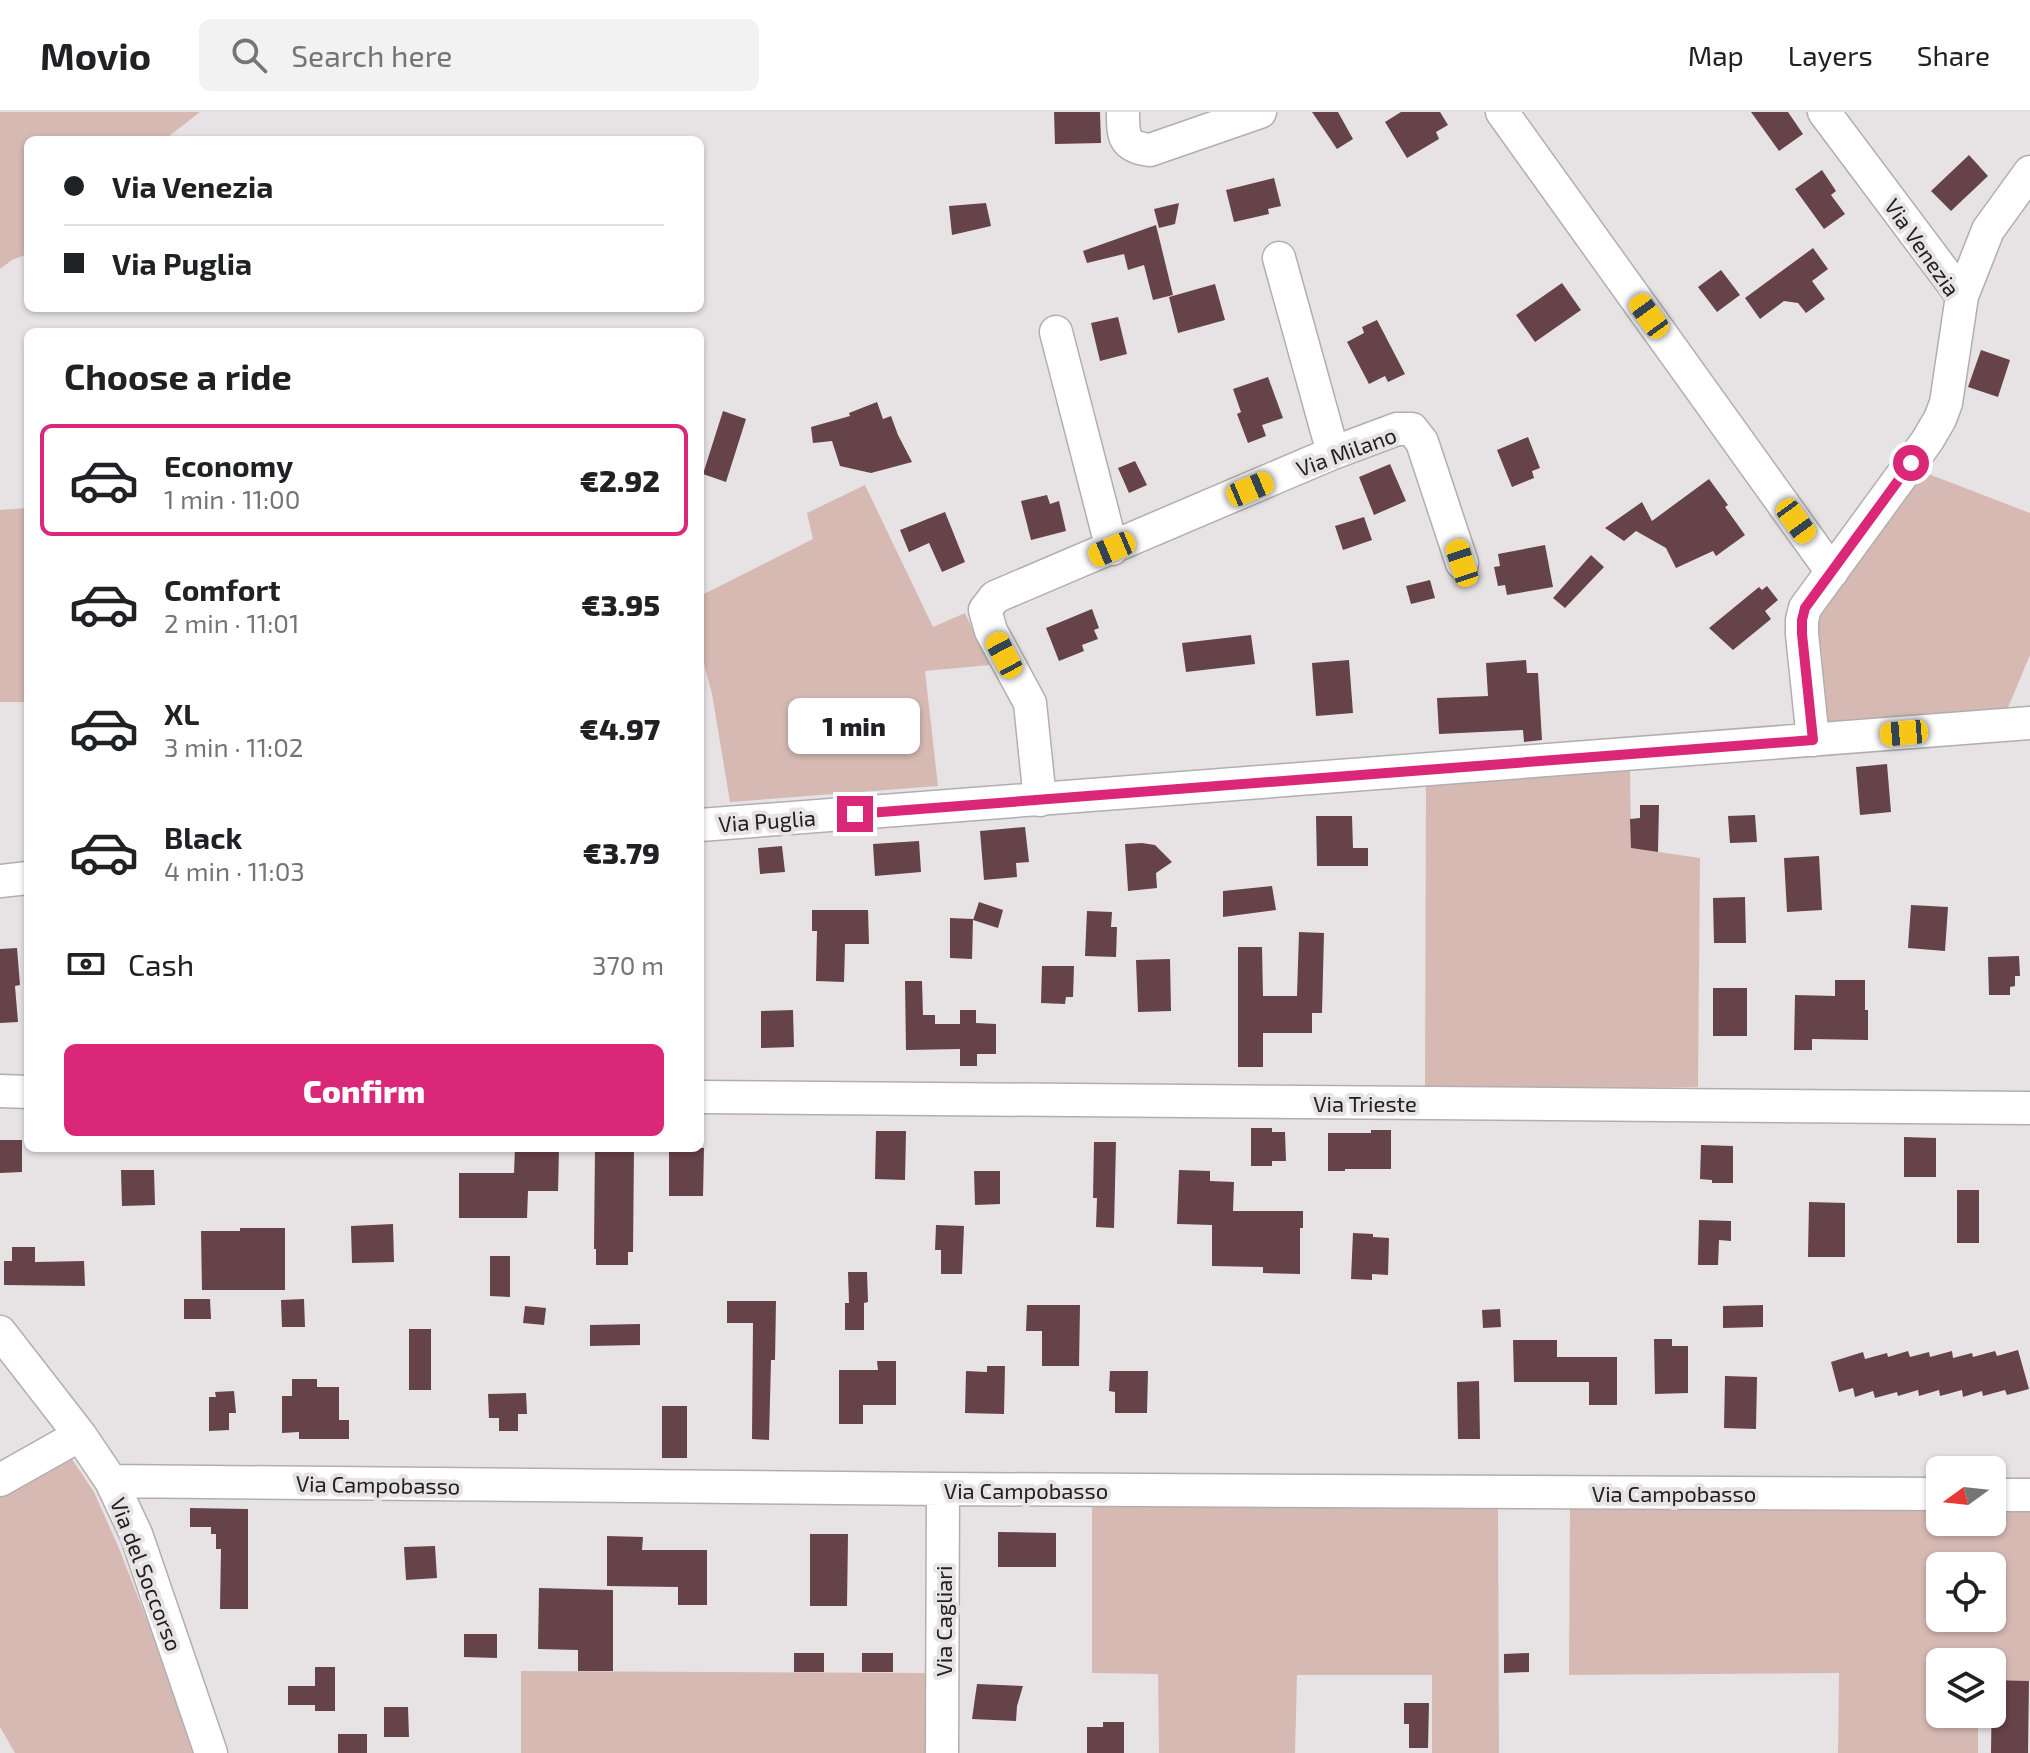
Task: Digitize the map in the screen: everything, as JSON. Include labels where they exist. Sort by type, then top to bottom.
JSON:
[{"type":"street","points":[[1123,112],[1123,131],[1128,142],[1135,149],[1150,150],[1260,112]]},
{"type":"street","points":[[1502,112],[1832,572]]},
{"type":"street","name":"Via Venezia","points":[[1813,740],[1802,620],[1805,608],[1940,419],[1946,403],[1962,296],[1824,112]]},
{"type":"street","points":[[1962,296],[1988,230],[2030,172]]},
{"type":"street","points":[[1279,258],[1333,453]]},
{"type":"street","points":[[1056,332],[1112,549]]},
{"type":"street","name":"Via Milano","points":[[1040,800],[1030,703],[991,631],[985,610],[995,597],[1333,453],[1397,429],[1412,429],[1422,442],[1462,563]]},
{"type":"street","name":"Via Puglia","points":[[704,825],[1813,740],[2028,719]]},
{"type":"street","points":[[0,881],[24,878]]},
{"type":"street","points":[[0,1091],[24,1092]]},
{"type":"street","name":"Via Trieste","points":[[704,1097],[2030,1108]]},
{"type":"street","name":"Via del Soccorso","points":[[0,1332],[80,1435],[111,1481],[136,1534],[211,1753]]},
{"type":"street","points":[[0,1480],[80,1435]]},
{"type":"street","name":"Via Campobasso","points":[[111,1481],[1926,1494]]},
{"type":"street","name":"Via Cagliari","points":[[942,1753],[943,1489]]},
{"type":"street","points":[[2006,1495],[2030,1495]]},
{"type":"shaded area","points":[[0,112],[200,112],[169,136],[24,136],[24,256],[0,269]]},
{"type":"shaded area","points":[[1918,470],[2030,513],[2030,655],[2007,710],[1822,724],[1815,616]]},
{"type":"shaded area","points":[[865,485],[933,627],[965,613],[990,665],[925,671],[938,786],[730,802],[704,664],[704,594],[813,539],[807,513]]},
{"type":"shaded area","points":[[24,508],[24,702],[0,702],[0,510]]},
{"type":"shaded area","points":[[1630,768],[1631,848],[1700,858],[1698,1087],[1425,1090],[1426,784]]},
{"type":"shaded area","points":[[68,1453],[94,1492],[118,1546],[193,1753],[15,1753],[0,1727],[0,1491]]},
{"type":"shaded area","points":[[1092,1505],[1498,1506],[1499,1753],[1432,1753],[1432,1675],[1297,1675],[1295,1753],[1159,1753],[1158,1674],[1092,1673]]},
{"type":"shaded area","points":[[1926,1506],[1926,1536],[2006,1536],[2006,1506],[2030,1506],[2030,1681],[2006,1680],[2006,1648],[1926,1648],[1926,1728],[1978,1728],[1978,1753],[1838,1753],[1839,1673],[1569,1675],[1570,1507]]},
{"type":"shaded area","points":[[521,1671],[927,1673],[927,1753],[521,1753]]},
{"type":"building","points":[[1054,112],[1100,112],[1101,143],[1055,144]]},
{"type":"building","points":[[1312,112],[1338,112],[1353,139],[1337,149]]},
{"type":"building","points":[[1401,112],[1440,112],[1448,125],[1436,132],[1439,139],[1407,158],[1385,122]]},
{"type":"building","points":[[1751,112],[1788,112],[1803,134],[1779,151]]},
{"type":"building","points":[[1969,155],[1988,176],[1951,211],[1931,191]]},
{"type":"building","points":[[1822,170],[1836,191],[1831,195],[1845,214],[1824,229],[1795,189]]},
{"type":"building","points":[[1274,178],[1281,206],[1268,209],[1269,214],[1234,222],[1226,190]]},
{"type":"building","points":[[986,203],[991,226],[952,235],[949,206]]},
{"type":"building","points":[[1179,203],[1175,224],[1159,228],[1154,209]]},
{"type":"building","points":[[1156,225],[1173,295],[1153,300],[1144,265],[1128,270],[1124,254],[1087,263],[1083,251]]},
{"type":"building","points":[[1813,248],[1828,269],[1812,281],[1825,299],[1806,313],[1798,303],[1784,301],[1760,319],[1745,298]]},
{"type":"building","points":[[1721,270],[1740,295],[1717,312],[1698,287]]},
{"type":"building","points":[[1562,283],[1581,310],[1535,342],[1516,315]]},
{"type":"building","points":[[1215,284],[1225,320],[1178,333],[1169,297]]},
{"type":"building","points":[[1118,317],[1127,354],[1100,361],[1091,323]]},
{"type":"building","points":[[1377,320],[1405,374],[1388,382],[1385,376],[1369,384],[1347,342],[1364,333],[1362,327]]},
{"type":"building","points":[[1981,350],[2010,360],[1998,397],[1968,387]]},
{"type":"building","points":[[1268,377],[1283,418],[1262,425],[1266,436],[1248,443],[1237,414],[1241,412],[1233,389]]},
{"type":"building","points":[[877,402],[883,419],[891,416],[912,462],[871,473],[840,466],[832,441],[813,443],[811,427],[850,416],[849,413]]},
{"type":"building","points":[[723,411],[746,419],[726,482],[704,474]]},
{"type":"building","points":[[1528,437],[1540,468],[1532,471],[1534,478],[1512,487],[1497,450]]},
{"type":"building","points":[[1135,461],[1147,485],[1129,493],[1118,468]]},
{"type":"building","points":[[1390,464],[1406,501],[1374,515],[1359,477]]},
{"type":"building","points":[[1709,479],[1745,535],[1716,556],[1713,551],[1676,568],[1666,548],[1636,531],[1624,541],[1605,528],[1642,502],[1652,521]]},
{"type":"building","points":[[1047,495],[1050,504],[1059,501],[1066,531],[1031,540],[1021,501]]},
{"type":"building","points":[[945,512],[965,562],[942,572],[929,543],[909,552],[900,530]]},
{"type":"building","points":[[1364,517],[1372,540],[1343,550],[1335,526]]},
{"type":"building","points":[[1545,545],[1553,587],[1507,595],[1505,585],[1498,586],[1494,567],[1500,566],[1498,554]]},
{"type":"building","points":[[1591,555],[1604,567],[1565,608],[1553,598]]},
{"type":"building","points":[[1430,580],[1435,598],[1411,604],[1406,586]]},
{"type":"building","points":[[1767,586],[1778,600],[1765,611],[1771,619],[1733,650],[1709,628],[1759,587],[1762,590]]},
{"type":"building","points":[[1092,609],[1099,628],[1094,630],[1098,639],[1082,645],[1084,651],[1059,661],[1046,628]]},
{"type":"building","points":[[1251,635],[1255,664],[1186,672],[1182,643]]},
{"type":"building","points":[[1349,660],[1353,713],[1316,716],[1312,663]]},
{"type":"building","points":[[1526,660],[1527,673],[1538,673],[1542,740],[1524,742],[1523,730],[1439,734],[1437,698],[1488,696],[1486,663]]},
{"type":"building","points":[[1887,764],[1891,812],[1860,815],[1856,767]]},
{"type":"building","points":[[1640,805],[1659,805],[1658,852],[1631,848],[1630,819],[1640,818]]},
{"type":"building","points":[[1755,815],[1757,842],[1730,843],[1728,816]]},
{"type":"building","points":[[1316,816],[1352,816],[1353,848],[1368,848],[1368,866],[1317,866]]},
{"type":"building","points":[[1025,827],[1029,862],[1016,863],[1017,877],[984,880],[980,831]]},
{"type":"building","points":[[919,841],[921,872],[875,876],[873,844]]},
{"type":"building","points":[[1125,844],[1155,845],[1172,862],[1156,873],[1157,888],[1128,891]]},
{"type":"building","points":[[782,846],[785,872],[760,874],[758,848]]},
{"type":"building","points":[[1819,856],[1822,910],[1787,912],[1784,858]]},
{"type":"building","points":[[1272,886],[1276,910],[1223,917],[1223,891]]},
{"type":"building","points":[[1745,897],[1746,943],[1714,943],[1713,898]]},
{"type":"building","points":[[979,902],[1003,910],[998,928],[973,920]]},
{"type":"building","points":[[1911,905],[1948,907],[1945,951],[1908,948]]},
{"type":"building","points":[[812,910],[868,910],[869,944],[845,944],[844,982],[816,981],[817,931],[812,931]]},
{"type":"building","points":[[1087,911],[1112,912],[1111,927],[1117,927],[1116,957],[1085,956]]},
{"type":"building","points":[[950,918],[973,919],[972,959],[950,958]]},
{"type":"building","points":[[1299,932],[1324,933],[1322,1013],[1312,1013],[1312,1033],[1263,1033],[1263,1067],[1238,1067],[1238,947],[1262,947],[1263,996],[1297,996]]},
{"type":"building","points":[[17,948],[20,985],[15,986],[18,1022],[0,1023],[0,949]]},
{"type":"building","points":[[2019,956],[2020,976],[2015,976],[2015,986],[2010,987],[2010,995],[1989,995],[1988,957]]},
{"type":"building","points":[[1170,959],[1171,1011],[1138,1012],[1136,960]]},
{"type":"building","points":[[1042,966],[1074,966],[1073,997],[1066,997],[1065,1004],[1041,1003]]},
{"type":"building","points":[[1835,980],[1865,980],[1868,1040],[1812,1039],[1812,1050],[1794,1050],[1795,995],[1835,996]]},
{"type":"building","points":[[905,981],[922,981],[923,1015],[935,1015],[935,1024],[960,1024],[960,1010],[976,1010],[976,1023],[996,1024],[996,1054],[977,1054],[977,1066],[960,1066],[960,1049],[906,1050]]},
{"type":"building","points":[[1713,988],[1747,988],[1747,1036],[1713,1036]]},
{"type":"building","points":[[793,1010],[794,1047],[761,1048],[761,1011]]},
{"type":"building","points":[[1251,1128],[1272,1128],[1272,1132],[1285,1132],[1286,1161],[1272,1161],[1272,1166],[1251,1166]]},
{"type":"building","points":[[1371,1130],[1391,1130],[1391,1169],[1328,1171],[1328,1133],[1371,1133]]},
{"type":"building","points":[[876,1131],[906,1131],[905,1180],[875,1179]]},
{"type":"building","points":[[1904,1137],[1936,1138],[1936,1177],[1904,1177]]},
{"type":"building","points":[[0,1140],[22,1140],[22,1172],[0,1173]]},
{"type":"building","points":[[1094,1142],[1116,1142],[1114,1228],[1096,1227]]},
{"type":"building","points":[[1701,1145],[1733,1146],[1733,1183],[1712,1183],[1712,1180],[1700,1179]]},
{"type":"building","points":[[515,1152],[559,1152],[558,1191],[528,1191],[527,1218],[459,1218],[459,1173],[514,1173]]},
{"type":"building","points":[[595,1152],[634,1152],[633,1252],[628,1252],[628,1265],[596,1265]]},
{"type":"building","points":[[669,1152],[704,1152],[703,1196],[669,1196]]},
{"type":"building","points":[[121,1170],[154,1170],[155,1205],[122,1206]]},
{"type":"building","points":[[1179,1170],[1210,1171],[1210,1181],[1234,1182],[1233,1211],[1303,1211],[1300,1274],[1263,1273],[1263,1267],[1212,1266],[1212,1225],[1177,1224]]},
{"type":"building","points":[[974,1171],[1000,1171],[1000,1204],[975,1205]]},
{"type":"building","points":[[1957,1190],[1979,1190],[1979,1243],[1957,1243]]},
{"type":"building","points":[[1809,1202],[1845,1203],[1845,1257],[1808,1257]]},
{"type":"building","points":[[1699,1220],[1731,1221],[1731,1241],[1719,1240],[1718,1265],[1698,1265]]},
{"type":"building","points":[[393,1224],[394,1262],[352,1263],[351,1226]]},
{"type":"building","points":[[936,1225],[964,1226],[962,1274],[941,1274],[941,1250],[935,1250]]},
{"type":"building","points":[[240,1228],[285,1228],[285,1290],[202,1290],[201,1231],[240,1231]]},
{"type":"building","points":[[1353,1233],[1389,1238],[1388,1275],[1372,1274],[1372,1280],[1351,1279]]},
{"type":"building","points":[[12,1247],[35,1247],[35,1262],[84,1261],[85,1286],[4,1285],[4,1261],[12,1261]]},
{"type":"building","points":[[490,1256],[510,1256],[510,1297],[490,1296]]},
{"type":"building","points":[[848,1272],[867,1272],[868,1302],[864,1303],[864,1330],[845,1330],[845,1303],[849,1303]]},
{"type":"building","points":[[184,1299],[210,1299],[211,1319],[184,1319]]},
{"type":"building","points":[[304,1299],[305,1327],[282,1327],[281,1300]]},
{"type":"building","points":[[727,1301],[776,1301],[769,1440],[752,1439],[753,1323],[727,1323]]},
{"type":"building","points":[[1027,1305],[1080,1305],[1079,1366],[1042,1366],[1042,1331],[1026,1331]]},
{"type":"building","points":[[1763,1305],[1763,1327],[1723,1328],[1723,1306]]},
{"type":"building","points":[[525,1306],[546,1308],[544,1325],[523,1323]]},
{"type":"building","points":[[1500,1309],[1501,1327],[1483,1328],[1482,1310]]},
{"type":"building","points":[[640,1324],[640,1345],[590,1346],[590,1325]]},
{"type":"building","points":[[409,1329],[431,1329],[431,1390],[409,1390]]},
{"type":"building","points":[[1654,1339],[1672,1339],[1672,1346],[1688,1346],[1688,1393],[1655,1394]]},
{"type":"building","points":[[1513,1340],[1557,1340],[1557,1357],[1617,1357],[1617,1405],[1589,1405],[1589,1382],[1514,1382]]},
{"type":"building","points":[[2018,1350],[2029,1389],[2007,1395],[2005,1390],[1983,1396],[1982,1391],[1963,1397],[1962,1390],[1940,1396],[1939,1390],[1919,1396],[1918,1390],[1875,1398],[1873,1391],[1855,1397],[1853,1388],[1839,1392],[1831,1362],[1863,1352],[1865,1359],[1908,1351],[1910,1357],[1929,1352],[1930,1357],[1952,1351],[1953,1358],[1995,1351],[1997,1356]]},
{"type":"building","points":[[877,1361],[896,1361],[896,1405],[863,1405],[863,1424],[839,1424],[839,1370],[878,1370]]},
{"type":"building","points":[[987,1366],[1005,1366],[1004,1414],[965,1413],[966,1371],[987,1372]]},
{"type":"building","points":[[1110,1371],[1148,1371],[1147,1413],[1115,1413],[1115,1392],[1109,1391]]},
{"type":"building","points":[[1725,1376],[1757,1377],[1756,1429],[1724,1428]]},
{"type":"building","points":[[292,1379],[317,1379],[317,1387],[339,1387],[339,1420],[349,1420],[349,1439],[299,1439],[299,1432],[282,1433],[282,1396],[292,1396]]},
{"type":"building","points":[[1479,1381],[1480,1439],[1458,1439],[1457,1382]]},
{"type":"building","points":[[234,1391],[236,1413],[229,1413],[229,1430],[209,1431],[209,1397],[216,1397],[215,1392]]},
{"type":"building","points":[[526,1393],[527,1414],[518,1414],[518,1431],[499,1431],[499,1418],[489,1418],[488,1394]]},
{"type":"building","points":[[662,1406],[687,1406],[687,1458],[662,1458]]},
{"type":"building","points":[[190,1508],[248,1509],[248,1609],[220,1609],[221,1549],[216,1549],[216,1534],[211,1534],[211,1527],[190,1527]]},
{"type":"building","points":[[998,1532],[1056,1533],[1056,1567],[998,1567]]},
{"type":"building","points":[[810,1534],[848,1534],[847,1606],[810,1606]]},
{"type":"building","points":[[607,1536],[643,1537],[642,1550],[707,1550],[707,1605],[678,1605],[678,1587],[607,1586]]},
{"type":"building","points":[[435,1546],[437,1578],[406,1580],[404,1547]]},
{"type":"building","points":[[539,1588],[613,1590],[613,1671],[578,1671],[578,1650],[538,1649]]},
{"type":"building","points":[[464,1634],[497,1634],[497,1658],[464,1657]]},
{"type":"building","points":[[794,1653],[824,1653],[824,1672],[794,1672]]},
{"type":"building","points":[[862,1653],[893,1653],[893,1672],[862,1672]]},
{"type":"building","points":[[1529,1653],[1529,1672],[1504,1673],[1504,1654]]},
{"type":"building","points":[[315,1667],[335,1667],[335,1711],[315,1711],[315,1705],[288,1705],[288,1686],[315,1686]]},
{"type":"building","points":[[2006,1680],[2029,1681],[2028,1753],[1991,1753],[1991,1728],[2006,1728]]},
{"type":"building","points":[[977,1684],[1023,1686],[1016,1721],[972,1719]]},
{"type":"building","points":[[1404,1703],[1429,1703],[1428,1748],[1409,1748],[1409,1724],[1404,1724]]},
{"type":"building","points":[[384,1707],[408,1707],[409,1737],[384,1737]]},
{"type":"building","points":[[1103,1722],[1124,1722],[1124,1753],[1087,1753],[1087,1727],[1103,1727]]},
{"type":"building","points":[[338,1734],[367,1734],[367,1753],[338,1753]]},
{"type":"route","points":[[855,814],[1813,740],[1802,634],[1805,608],[1911,463]]}]
